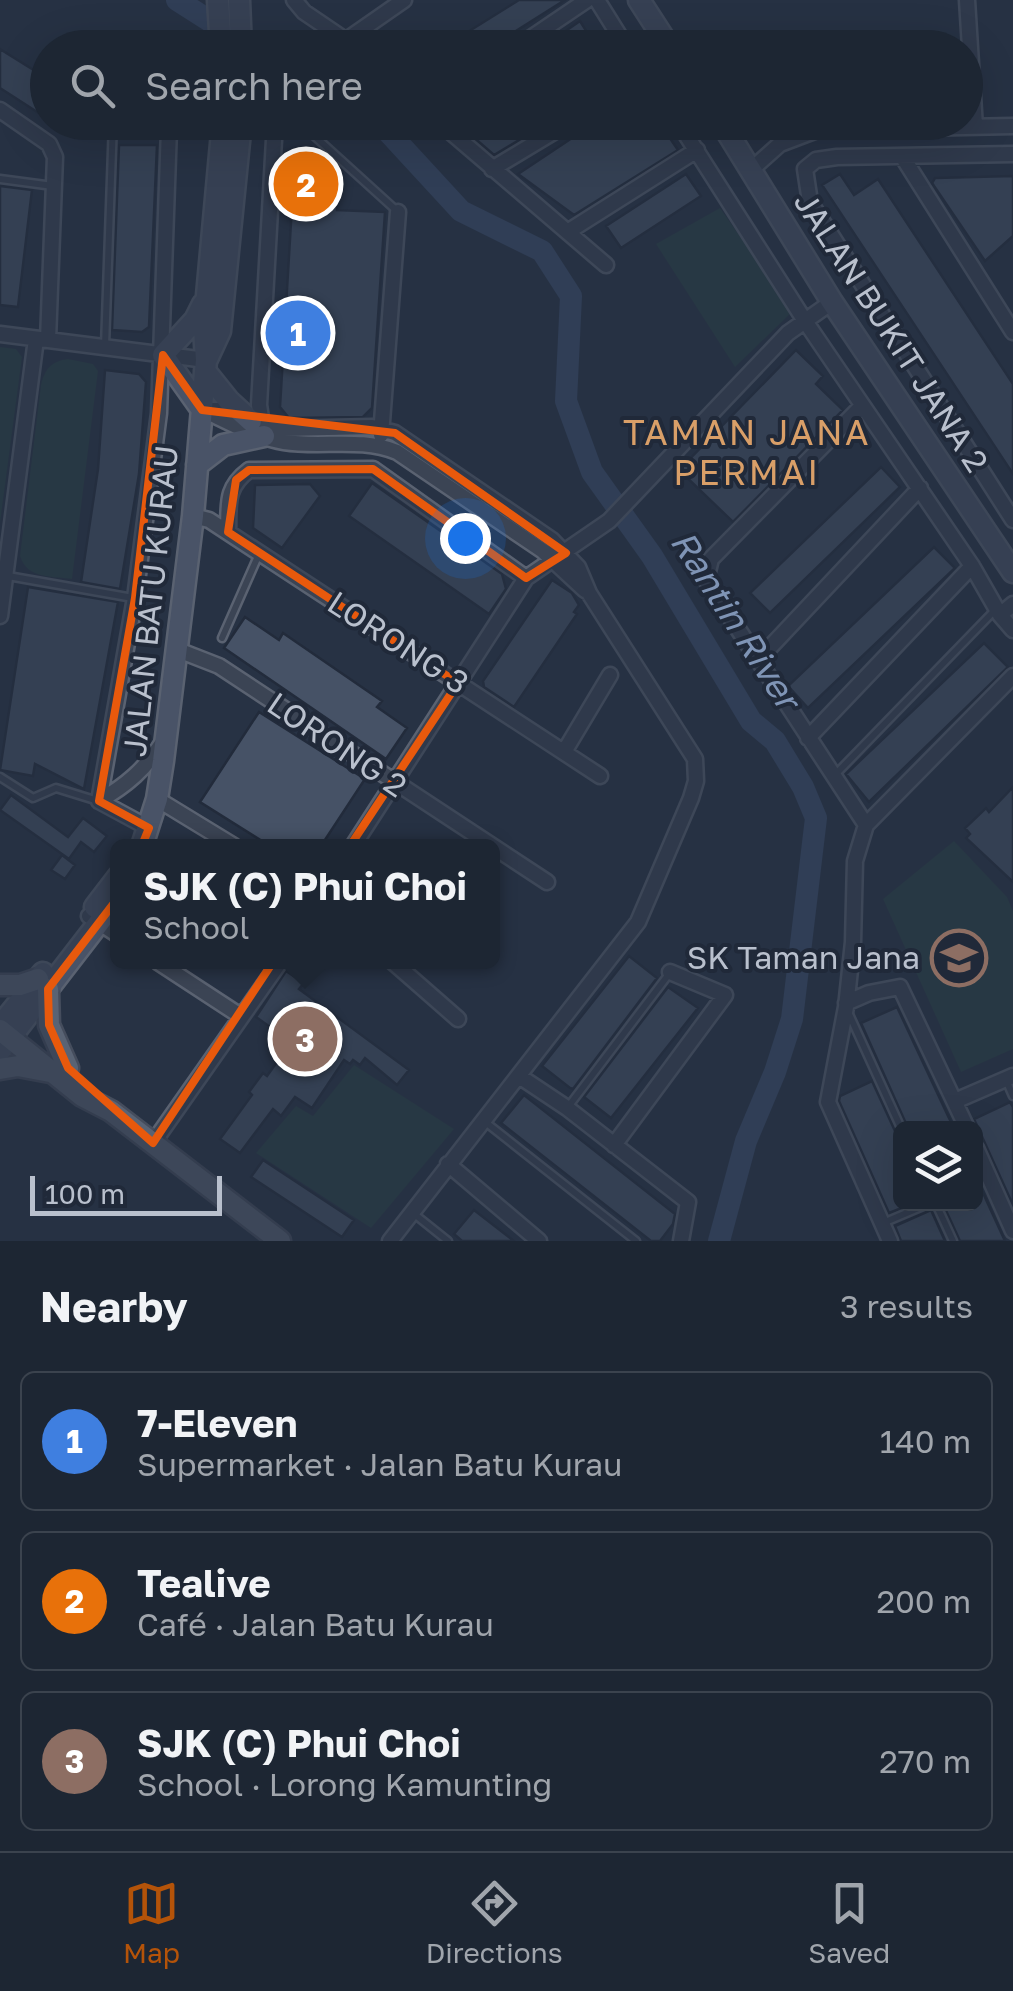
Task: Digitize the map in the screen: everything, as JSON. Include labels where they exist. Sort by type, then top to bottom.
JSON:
[{"type":"main road","points":[[639,0],[658,30]]},
{"type":"main road","points":[[225,30],[229,3]]},
{"type":"main road","points":[[229,3],[236,30]]},
{"type":"main road","name":"JALAN BATU KURAU","points":[[146,837],[157,799],[193,516],[205,366],[204,328],[221,140]]},
{"type":"main road","name":"JALAN BATU KURAU","points":[[205,366],[220,331],[240,140]]},
{"type":"main road","name":"JALAN BUKIT JANA 2","points":[[732,140],[832,302],[1013,572]]},
{"type":"main road","points":[[202,410],[163,355],[195,320],[208,292]]},
{"type":"main road","points":[[197,465],[259,427],[229,401],[205,366]]},
{"type":"main road","points":[[110,891],[94,919],[5,1029],[60,1070],[94,1088],[111,1111],[280,1241]]},
{"type":"main road","points":[[94,919],[110,905]]},
{"type":"main road","points":[[0,985],[43,984]]},
{"type":"main road","points":[[43,984],[60,1070]]},
{"type":"main road","points":[[0,1069],[18,1066],[60,1070]]},
{"type":"street","points":[[294,0],[304,12],[332,30]]},
{"type":"street","points":[[368,30],[404,0]]},
{"type":"street","points":[[543,30],[587,0]]},
{"type":"street","points":[[597,0],[616,30]]},
{"type":"street","points":[[968,0],[970,30]]},
{"type":"street","points":[[0,110],[30,131]]},
{"type":"street","points":[[983,127],[1013,126]]},
{"type":"street","points":[[0,616],[42,339],[55,157],[43,140]]},
{"type":"street","points":[[99,802],[134,598],[163,355],[168,140]]},
{"type":"street","points":[[259,427],[274,140]]},
{"type":"street","points":[[459,140],[606,265]]},
{"type":"street","points":[[492,169],[540,140]]},
{"type":"street","points":[[690,140],[805,321],[1013,630]]},
{"type":"street","points":[[752,169],[780,144],[791,140]]},
{"type":"street","points":[[569,231],[697,150]]},
{"type":"street","points":[[1013,154],[816,160],[805,169],[810,202],[1013,520]]},
{"type":"street","points":[[902,156],[1013,332]]},
{"type":"street","points":[[380,446],[398,212]]},
{"type":"street","points":[[357,839],[526,578],[609,521],[788,333],[832,302]]},
{"type":"street","points":[[0,334],[163,355],[205,366]]},
{"type":"street","points":[[862,406],[711,559],[706,580],[866,825]]},
{"type":"street","points":[[202,410],[259,427],[382,429],[408,441],[552,540],[687,743],[694,760],[696,781],[638,922],[390,1241]]},
{"type":"street","points":[[259,427],[285,442],[380,446],[397,452],[560,557]]},
{"type":"street","points":[[228,532],[230,492],[236,480],[250,470],[373,469],[526,578]]},
{"type":"street","points":[[759,659],[920,488]]},
{"type":"street","name":"LORONG 3","points":[[193,516],[209,520],[228,532],[600,776]]},
{"type":"street","points":[[808,738],[972,566]]},
{"type":"street","points":[[998,612],[1013,604]]},
{"type":"street","name":"LORONG 2","points":[[178,650],[220,666],[480,839]]},
{"type":"street","points":[[564,752],[610,675]]},
{"type":"street","points":[[890,1241],[828,1102],[854,942],[855,861],[866,825],[1013,676]]},
{"type":"street","points":[[99,802],[148,766],[166,736]]},
{"type":"street","points":[[157,799],[223,839]]},
{"type":"street","points":[[99,802],[146,837]]},
{"type":"street","name":"LORONG 2","points":[[500,852],[547,882]]},
{"type":"street","points":[[94,919],[110,930]]},
{"type":"street","points":[[169,969],[239,1015]]},
{"type":"street","points":[[152,1143],[274,969]]},
{"type":"street","points":[[401,969],[458,1019]]},
{"type":"street","points":[[614,1145],[725,995],[670,972]]},
{"type":"street","points":[[846,1005],[868,993],[900,987],[964,1121]]},
{"type":"street","points":[[519,1076],[567,1108],[688,1202],[681,1241]]},
{"type":"street","points":[[954,1101],[1009,1078]]},
{"type":"street","points":[[448,1164],[538,1241]]},
{"type":"street","points":[[983,1181],[1013,1231]]},
{"type":"lane","points":[[104,348],[112,140]]},
{"type":"lane","points":[[319,140],[398,212]]},
{"type":"lane","points":[[0,179],[54,186]]},
{"type":"lane","points":[[222,638],[259,553]]},
{"type":"lane","points":[[6,576],[134,598]]},
{"type":"lane","points":[[833,776],[998,612]]},
{"type":"lane","points":[[0,777],[33,798],[56,788],[99,802]]},
{"type":"lane","points":[[567,1108],[670,972]]},
{"type":"lane","points":[[846,1005],[899,1121]]},
{"type":"lane","points":[[1009,1078],[1013,1096]]},
{"type":"lane","points":[[483,1120],[636,1241]]},
{"type":"lane","points":[[882,1224],[912,1211]]},
{"type":"lane","points":[[939,1211],[953,1241]]},
{"type":"lane","points":[[412,1212],[448,1241]]},
{"type":"highlighted area","points":[[163,355],[202,410],[395,433],[566,553],[526,578],[373,469],[249,470],[236,480],[228,532],[458,683],[153,1143],[68,1068],[49,1025],[48,989],[124,890],[149,828],[99,801],[135,598]]},
{"type":"green space","points":[[720,208],[793,311],[735,367],[656,244]]},
{"type":"green space","points":[[0,347],[16,349],[22,357],[0,523]]},
{"type":"green space","points":[[68,359],[93,364],[98,371],[72,579],[34,573],[20,556],[41,385],[50,367]]},
{"type":"green space","points":[[954,841],[1007,897],[1013,911],[1013,1049],[961,1072],[883,899]]},
{"type":"green space","points":[[354,1065],[454,1129],[371,1228],[256,1153],[296,1106],[313,1116]]},
{"type":"building","points":[[519,0],[565,0],[518,30],[471,30]]},
{"type":"building","points":[[580,21],[586,30],[567,30]]},
{"type":"building","points":[[0,49],[30,68],[30,107],[0,88]]},
{"type":"building","points":[[477,140],[519,140],[494,155]]},
{"type":"building","points":[[569,140],[671,140],[678,150],[574,215],[518,174]]},
{"type":"building","points":[[119,145],[157,145],[149,327],[142,332],[112,330]]},
{"type":"building","points":[[294,172],[339,175],[337,210],[385,212],[372,408],[363,417],[289,418],[280,407]]},
{"type":"building","points":[[686,174],[701,196],[621,248],[606,226]]},
{"type":"building","points":[[840,174],[854,195],[878,179],[1013,384],[1013,474],[822,185]]},
{"type":"building","points":[[1013,176],[1013,236],[985,261],[932,183],[935,178]]},
{"type":"building","points":[[0,186],[32,190],[18,307],[0,305]]},
{"type":"building","points":[[796,350],[823,376],[816,384],[843,410],[733,522],[679,470]]},
{"type":"building","points":[[105,370],[139,374],[146,382],[139,474],[120,589],[81,582],[98,469]]},
{"type":"building","points":[[881,467],[900,487],[770,613],[750,593]]},
{"type":"building","points":[[372,483],[502,574],[506,589],[489,614],[349,516]]},
{"type":"building","points":[[310,484],[320,496],[282,548],[253,528],[255,485]]},
{"type":"building","points":[[934,547],[955,568],[808,708],[788,686]]},
{"type":"building","points":[[552,580],[572,593],[579,605],[574,612],[577,614],[514,707],[484,687],[483,681]]},
{"type":"building","points":[[28,587],[118,602],[84,789],[35,764],[33,776],[0,770]]},
{"type":"building","points":[[245,617],[279,640],[283,633],[382,701],[377,707],[407,728],[386,759],[224,648]]},
{"type":"building","points":[[984,643],[1008,667],[869,802],[846,774]]},
{"type":"building","points":[[259,712],[365,779],[326,839],[259,839],[200,802]]},
{"type":"building","points":[[1013,787],[1013,882],[966,838],[970,834],[965,828],[986,808],[989,812]]},
{"type":"building","points":[[11,795],[68,837],[83,818],[107,836],[94,852],[81,842],[69,859],[0,810]]},
{"type":"building","points":[[62,855],[75,865],[65,879],[51,870]]},
{"type":"building","points":[[629,956],[657,978],[570,1088],[542,1066]]},
{"type":"building","points":[[286,971],[304,983],[299,989],[409,1070],[397,1085],[365,1058],[360,1065],[344,1060],[312,1108],[295,1097],[281,1116],[273,1109],[240,1153],[220,1139],[252,1095],[249,1092],[263,1073],[267,1076],[302,1027],[284,1013],[270,1027],[256,1017]]},
{"type":"building","points":[[668,987],[698,1008],[611,1118],[584,1097]]},
{"type":"building","points":[[897,1007],[951,1121],[905,1121],[861,1023]]},
{"type":"building","points":[[872,1081],[893,1127],[894,1211],[889,1213],[840,1096]]},
{"type":"building","points":[[524,1095],[675,1214],[673,1224],[660,1241],[651,1241],[501,1123]]},
{"type":"building","points":[[1010,1102],[1013,1107],[1013,1205],[983,1139],[983,1121],[974,1119]]},
{"type":"building","points":[[263,1160],[354,1220],[342,1237],[251,1177]]},
{"type":"building","points":[[983,1192],[1005,1241],[960,1241],[946,1211],[983,1211]]},
{"type":"building","points":[[474,1210],[514,1241],[462,1241],[454,1234]]},
{"type":"building","points":[[931,1211],[945,1241],[901,1241],[895,1226]]},
{"type":"waterway","name":"Rantin River","points":[[177,0],[224,30]]},
{"type":"waterway","name":"Rantin River","points":[[396,140],[461,211],[542,251],[571,296],[566,401],[592,472],[652,556],[751,721],[775,741],[803,787],[816,818],[792,1019],[746,1141],[719,1241]]},
{"type":"place","name":"Tealive","points":[[306,184]]},
{"type":"place","name":"7-Eleven","points":[[298,333]]},
{"type":"place","name":"SK Taman Jana","points":[[959,958]]},
{"type":"place","name":"SJK (C) Phui Choi","points":[[305,1039]]},
{"type":"district","name":"TAMAN JANA PERMAI","points":[[747,453]]}]
